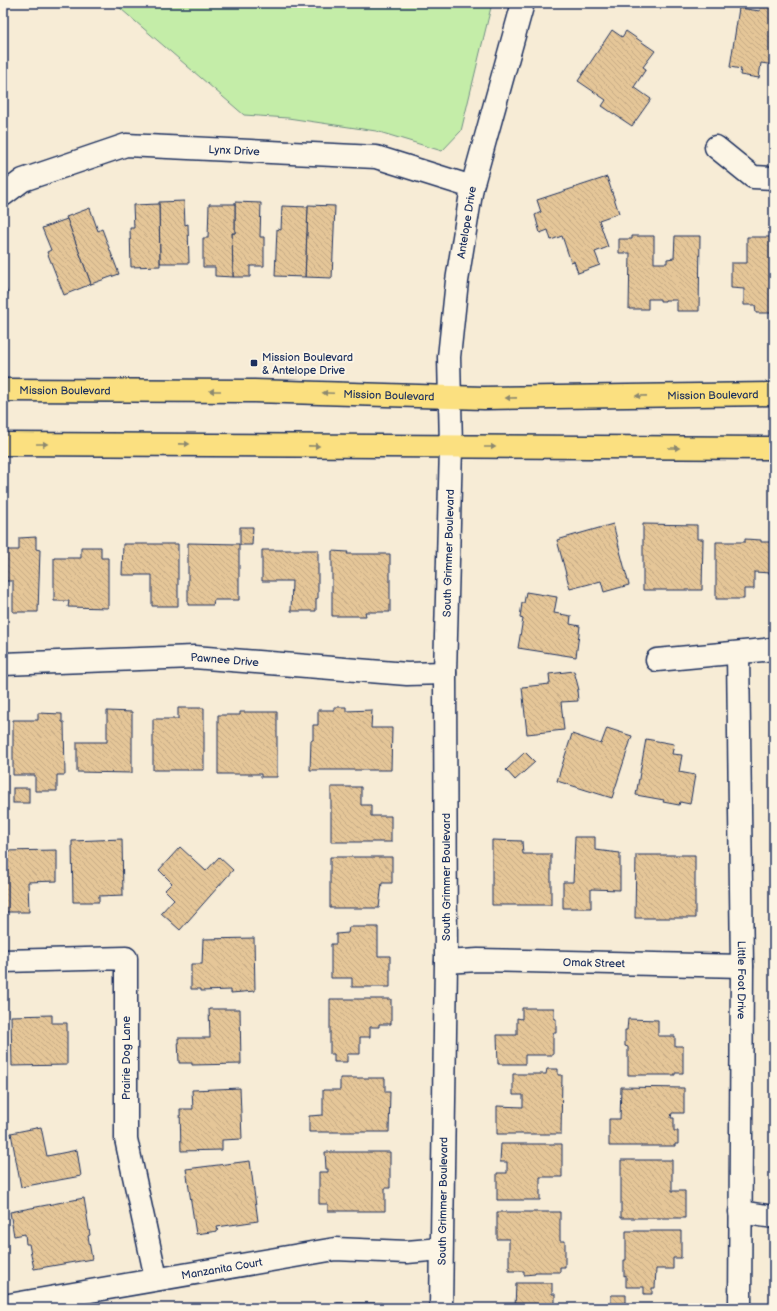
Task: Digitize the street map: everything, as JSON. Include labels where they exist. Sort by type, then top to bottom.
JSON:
[{"type":"main road","name":"Mission Boulevard","points":[[3,390],[254,391],[451,398],[774,394]]},
{"type":"main road","points":[[3,444],[774,448]]},
{"type":"street","name":"Antelope Drive","points":[[451,447],[449,357],[457,281],[472,187],[523,3]]},
{"type":"street","name":"Lynx Drive","points":[[3,195],[23,180],[126,145],[376,157],[472,187]]},
{"type":"street","points":[[716,146],[753,177],[774,178]]},
{"type":"street","name":"South Grimmer Boulevard","points":[[441,1308],[446,962],[445,673],[451,447]]},
{"type":"street","points":[[657,660],[774,649]]},
{"type":"street","name":"Little Foot Drive","points":[[738,652],[742,966],[740,1308]]},
{"type":"street","name":"Pawnee Drive","points":[[3,664],[194,657],[407,674],[445,673]]},
{"type":"street","name":"Prairie Dog Lane","points":[[3,961],[126,958],[126,1139],[156,1278]]},
{"type":"street","name":"Omak Street","points":[[446,962],[478,960],[742,966]]},
{"type":"street","points":[[740,1212],[774,1217]]},
{"type":"street","name":"Manzanita Court","points":[[3,1306],[156,1278],[335,1249],[407,1252],[441,1249]]},
{"type":"green space","points":[[114,3],[492,3],[461,131],[442,151],[376,131],[288,118],[244,115]]},
{"type":"building","points":[[761,4],[774,5],[774,65],[761,63],[759,78],[740,75],[741,69],[730,67],[739,8],[760,11]]},
{"type":"building","points":[[612,30],[622,37],[626,31],[655,51],[643,67],[646,69],[634,87],[651,99],[632,126],[602,106],[606,100],[578,81]]},
{"type":"building","points":[[607,177],[619,213],[599,220],[608,247],[595,252],[600,265],[578,273],[574,261],[571,262],[562,236],[551,240],[548,230],[540,233],[535,215],[541,212],[537,200]]},
{"type":"building","points":[[184,201],[185,225],[188,224],[189,263],[160,263],[159,202]]},
{"type":"building","points":[[235,202],[261,203],[260,237],[264,237],[264,266],[250,266],[250,277],[233,277],[232,233],[235,233]]},
{"type":"building","points":[[159,204],[160,266],[131,267],[130,228],[134,228],[133,205]]},
{"type":"building","points":[[209,204],[235,204],[235,233],[232,233],[233,277],[215,276],[215,267],[203,267],[203,238],[208,238]]},
{"type":"building","points":[[308,205],[335,206],[332,278],[305,277]]},
{"type":"building","points":[[282,206],[308,207],[305,277],[275,276],[277,229],[281,230]]},
{"type":"building","points":[[90,208],[98,231],[102,229],[119,274],[91,284],[66,217]]},
{"type":"building","points":[[67,219],[91,284],[64,295],[47,252],[51,250],[42,228]]},
{"type":"building","points":[[632,236],[654,236],[654,263],[667,263],[667,259],[674,258],[675,236],[700,236],[699,311],[677,311],[677,300],[660,301],[660,299],[648,299],[648,309],[629,309],[630,253],[619,253],[619,239],[632,239]]},
{"type":"building","points":[[747,237],[774,237],[774,313],[756,313],[755,305],[744,305],[744,289],[731,288],[731,263],[747,263]]},
{"type":"building","points":[[3,283],[8,294],[3,297]]},
{"type":"building","points":[[613,524],[629,585],[604,592],[601,581],[570,589],[557,540]]},
{"type":"building","points":[[643,524],[697,525],[697,539],[703,539],[702,590],[643,590]]},
{"type":"building","points":[[240,527],[253,527],[252,545],[240,545]]},
{"type":"building","points":[[36,537],[36,549],[40,550],[38,612],[13,612],[13,581],[3,581],[3,550],[19,550],[19,538]]},
{"type":"building","points":[[745,539],[771,542],[771,573],[754,572],[754,589],[744,589],[744,599],[716,599],[716,542],[745,542]]},
{"type":"building","points":[[188,543],[239,544],[239,600],[214,600],[213,605],[188,605]]},
{"type":"building","points":[[123,544],[178,544],[178,606],[152,606],[152,575],[122,575]]},
{"type":"building","points":[[81,547],[101,547],[101,558],[108,558],[108,608],[68,607],[69,601],[54,601],[54,558],[81,558]]},
{"type":"building","points":[[262,550],[318,550],[318,598],[316,599],[316,611],[291,611],[292,581],[262,581]]},
{"type":"building","points":[[332,551],[348,552],[347,554],[390,554],[390,612],[365,612],[366,616],[332,616]]},
{"type":"building","points":[[526,592],[557,597],[554,613],[571,616],[570,624],[580,626],[576,657],[518,648],[523,619],[520,618],[522,603],[524,603]]},
{"type":"building","points":[[574,671],[579,690],[577,690],[578,701],[561,702],[564,730],[527,734],[522,687],[550,684],[549,674]]},
{"type":"building","points":[[334,707],[346,707],[346,711],[372,710],[371,728],[392,728],[391,770],[310,770],[313,725],[318,725],[318,710],[334,710]]},
{"type":"building","points":[[178,708],[204,708],[204,770],[153,770],[153,719],[178,719]]},
{"type":"building","points":[[107,711],[132,712],[132,773],[77,772],[77,742],[107,742]]},
{"type":"building","points":[[240,712],[277,712],[277,777],[261,777],[261,774],[218,774],[218,715],[240,715]]},
{"type":"building","points":[[38,713],[62,714],[62,722],[64,722],[65,775],[57,775],[57,791],[35,791],[35,775],[13,775],[13,720],[38,720]]},
{"type":"building","points":[[607,728],[632,736],[612,798],[557,781],[572,734],[601,744]]},
{"type":"building","points":[[646,739],[674,744],[672,754],[682,755],[679,772],[695,775],[690,804],[680,802],[679,805],[663,802],[664,800],[636,795]]},
{"type":"building","points":[[525,752],[535,762],[515,780],[506,770]]},
{"type":"building","points":[[331,787],[361,787],[361,805],[371,805],[371,816],[391,816],[391,842],[331,842]]},
{"type":"building","points":[[13,788],[29,788],[29,803],[13,803]]},
{"type":"building","points":[[575,837],[595,837],[595,850],[620,853],[620,890],[591,889],[591,908],[563,908],[563,882],[573,882]]},
{"type":"building","points":[[122,839],[123,895],[99,896],[99,902],[73,902],[72,841]]},
{"type":"building","points":[[492,840],[522,841],[523,854],[551,854],[551,905],[492,905]]},
{"type":"building","points":[[180,847],[206,871],[219,857],[233,870],[180,930],[161,913],[174,899],[165,890],[172,883],[159,870]]},
{"type":"building","points":[[57,850],[57,881],[28,882],[29,912],[3,912],[3,851]]},
{"type":"building","points":[[636,855],[695,855],[695,918],[635,918]]},
{"type":"building","points":[[330,857],[392,857],[392,883],[382,883],[379,908],[330,908]]},
{"type":"building","points":[[349,927],[378,927],[378,956],[390,956],[390,987],[352,987],[352,978],[331,978],[331,944],[336,944],[336,934],[348,933]]},
{"type":"building","points":[[254,938],[255,991],[231,993],[231,990],[201,991],[201,989],[191,989],[191,964],[202,964],[203,939]]},
{"type":"building","points":[[330,999],[391,999],[391,1024],[379,1024],[379,1027],[370,1027],[370,1037],[360,1037],[360,1054],[347,1054],[347,1062],[334,1062],[334,1054],[330,1054]]},
{"type":"building","points":[[522,1008],[554,1008],[556,1033],[553,1033],[553,1055],[525,1055],[525,1064],[498,1064],[497,1035],[517,1035],[517,1018],[522,1019]]},
{"type":"building","points":[[209,1009],[240,1009],[241,1064],[192,1065],[192,1063],[179,1063],[178,1038],[210,1038]]},
{"type":"building","points":[[52,1015],[52,1023],[67,1023],[67,1065],[12,1066],[11,1016]]},
{"type":"building","points":[[628,1019],[658,1020],[658,1036],[675,1036],[675,1046],[683,1046],[683,1073],[675,1073],[675,1075],[628,1075],[628,1047],[625,1046],[625,1030],[627,1030]]},
{"type":"building","points":[[547,1069],[558,1069],[558,1075],[562,1075],[561,1134],[497,1134],[497,1106],[523,1107],[523,1095],[513,1095],[513,1074],[546,1074]]},
{"type":"building","points":[[340,1078],[385,1078],[385,1092],[390,1092],[389,1132],[309,1132],[309,1116],[323,1115],[323,1090],[340,1090]]},
{"type":"building","points":[[621,1087],[684,1088],[684,1113],[672,1113],[671,1118],[674,1118],[674,1131],[678,1131],[678,1144],[675,1144],[675,1146],[609,1146],[609,1119],[620,1119]]},
{"type":"building","points":[[240,1088],[242,1139],[222,1140],[222,1150],[181,1151],[180,1109],[193,1109],[192,1090]]},
{"type":"building","points":[[41,1127],[47,1156],[77,1150],[81,1176],[21,1187],[11,1133]]},
{"type":"building","points":[[501,1144],[562,1144],[562,1177],[540,1177],[540,1200],[497,1200],[497,1173],[507,1173],[507,1162],[500,1162]]},
{"type":"building","points":[[325,1152],[390,1152],[390,1188],[385,1188],[385,1211],[328,1211],[328,1204],[319,1204],[319,1172],[328,1172],[328,1169],[326,1169]]},
{"type":"building","points":[[621,1160],[672,1160],[672,1191],[685,1191],[685,1218],[621,1218]]},
{"type":"building","points":[[250,1161],[258,1221],[217,1227],[218,1231],[196,1234],[186,1169]]},
{"type":"building","points":[[84,1198],[92,1259],[34,1269],[29,1244],[26,1244],[25,1234],[14,1236],[10,1212]]},
{"type":"building","points":[[497,1212],[560,1212],[560,1241],[565,1241],[565,1267],[560,1267],[560,1272],[535,1272],[535,1274],[524,1275],[524,1271],[509,1271],[509,1239],[497,1239]]},
{"type":"building","points":[[626,1231],[681,1231],[681,1258],[673,1258],[673,1269],[656,1269],[655,1288],[652,1288],[652,1294],[644,1294],[644,1287],[626,1287],[624,1260],[626,1260]]},
{"type":"building","points":[[516,1283],[552,1283],[552,1294],[555,1294],[555,1306],[563,1306],[563,1308],[515,1308]]},
{"type":"building","points":[[611,1295],[626,1295],[626,1303],[611,1304]]},
{"type":"building","points":[[337,1303],[381,1303],[381,1308],[337,1308]]},
{"type":"building","points":[[619,1305],[680,1305],[680,1308],[619,1308]]},
{"type":"place","name":"Mission Boulevard & Antelope Drive","points":[[254,363]]}]
